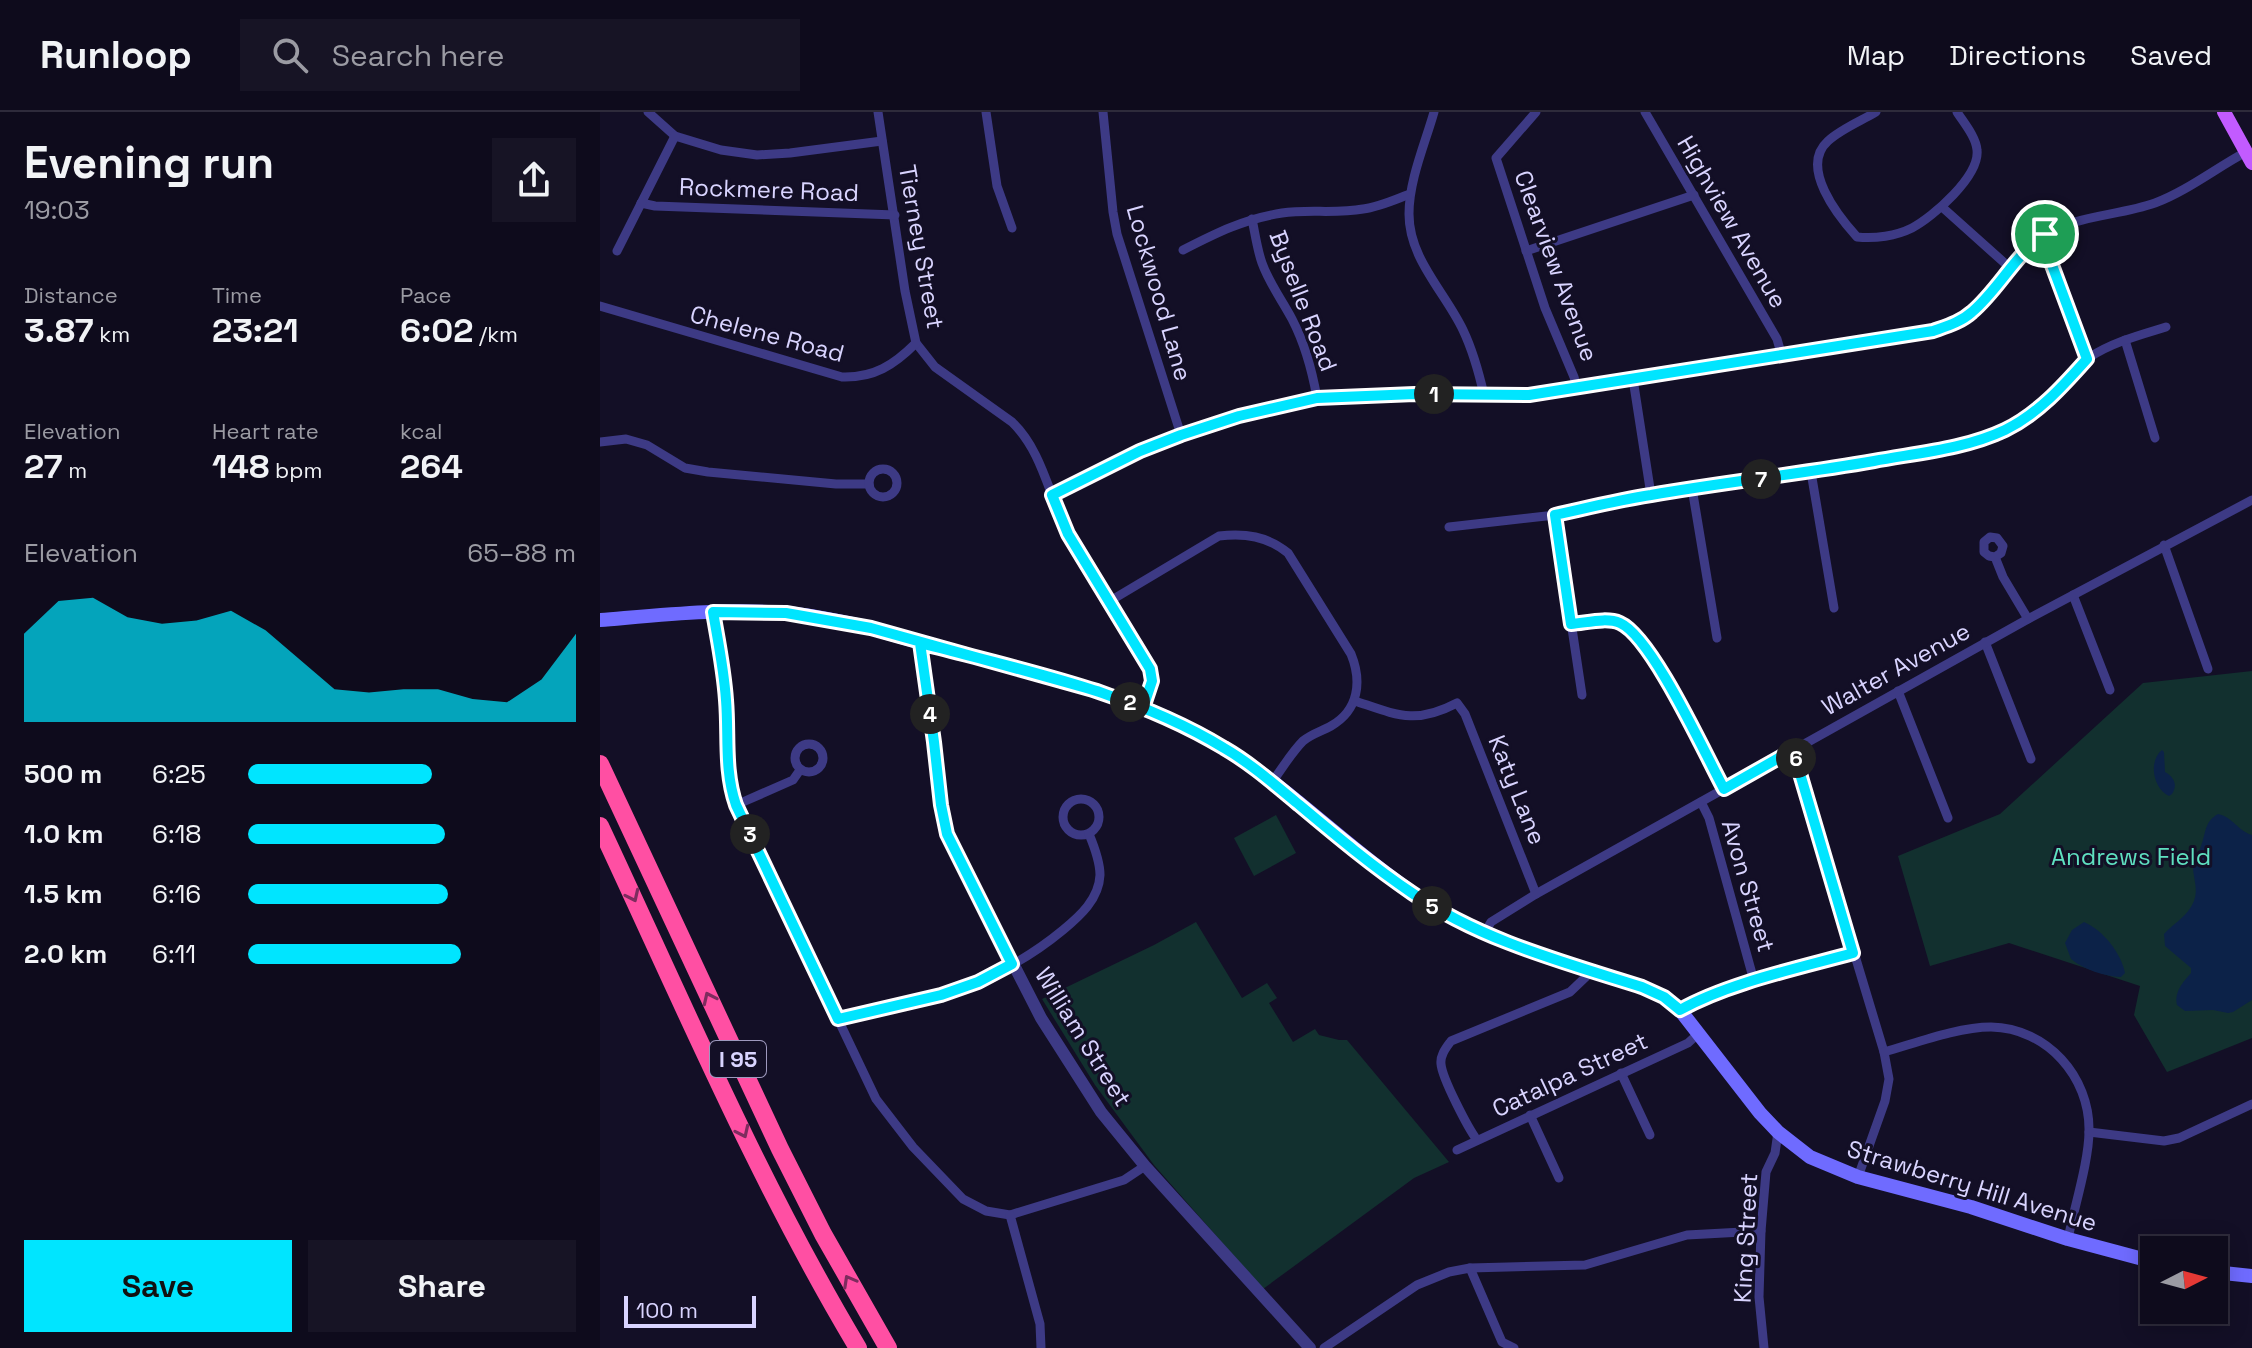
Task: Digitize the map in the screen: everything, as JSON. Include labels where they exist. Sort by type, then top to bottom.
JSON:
[{"type":"highway","name":"I 95","points":[[600,764],[794,1178],[837,1261],[888,1348]]},
{"type":"highway","name":"I 95","points":[[600,826],[757,1162],[815,1274],[858,1348]]},
{"type":"main road","points":[[2224,112],[2249,158]]},
{"type":"main road","name":"Strawberry Hill Avenue","points":[[600,620],[713,612],[786,613],[828,619],[871,628],[1097,691],[1143,708],[1226,749],[1411,893],[1442,912],[1504,942],[1664,997],[1680,1010],[1760,1113],[1810,1157],[1858,1177],[1971,1207],[2068,1239],[2140,1258]]},
{"type":"main road","points":[[2228,1273],[2252,1276]]},
{"type":"street","points":[[648,112],[675,136],[721,150],[757,155],[882,141]]},
{"type":"street","name":"Tierney Street","points":[[878,112],[905,291],[916,343],[935,367],[1012,422],[1036,453],[1068,534],[1144,657],[1152,676],[1143,708]]},
{"type":"street","points":[[986,112],[997,186],[1012,228]]},
{"type":"street","name":"Lockwood Lane","points":[[1103,112],[1117,234],[1181,435]]},
{"type":"street","points":[[1434,112],[1410,194],[1411,232],[1420,259],[1463,329],[1479,370],[1484,395]]},
{"type":"street","name":"Clearview Avenue","points":[[1536,112],[1496,158],[1545,308],[1577,388]]},
{"type":"street","name":"Highview Avenue","points":[[1645,112],[1777,339],[1781,353]]},
{"type":"street","points":[[1876,112],[1829,140],[1820,151],[1816,165],[1820,179],[1843,221],[1857,237],[1887,236],[1912,228],[1942,207],[1975,166],[1977,151],[1974,140],[1957,112]]},
{"type":"street","points":[[617,251],[675,136]]},
{"type":"street","points":[[1052,495],[1140,451],[1181,435],[1239,416],[1317,398],[1400,394],[1529,395],[1933,331],[1956,323],[1973,311],[2009,267],[2045,234],[2063,226],[2156,202],[2249,158]]},
{"type":"street","points":[[1183,250],[1227,227],[1252,219],[1284,213],[1360,210],[1410,194]]},
{"type":"street","points":[[1526,251],[1694,195]]},
{"type":"street","name":"Rockmere Road","points":[[641,203],[671,207],[895,215]]},
{"type":"street","points":[[1942,207],[2009,267]]},
{"type":"street","name":"Byselle Road","points":[[1252,219],[1261,261],[1302,341],[1317,398]]},
{"type":"street","points":[[2045,234],[2049,257],[2087,359]]},
{"type":"street","name":"Chelene Road","points":[[600,306],[842,377],[881,371],[916,343]]},
{"type":"street","points":[[1449,527],[1555,515],[1651,495],[1811,472],[1982,440],[2033,413],[2087,359],[2125,340],[2166,327]]},
{"type":"street","points":[[2125,340],[2155,438]]},
{"type":"street","points":[[1633,379],[1651,495]]},
{"type":"street","points":[[600,442],[626,439],[637,442],[685,468],[708,472],[836,484],[869,484]]},
{"type":"street","points":[[1811,472],[1834,608]]},
{"type":"street","points":[[1692,488],[1717,638]]},
{"type":"street","name":"Walter Avenue","points":[[1485,932],[1491,922],[1536,894],[1985,642],[2252,500]]},
{"type":"street","points":[[1555,515],[1582,695]]},
{"type":"street","points":[[1110,601],[1219,536],[1238,534],[1257,537],[1275,543],[1288,553],[1351,654],[1357,669],[1358,684],[1355,701],[1344,716],[1303,742],[1272,782]]},
{"type":"street","points":[[2164,545],[2208,669]]},
{"type":"street","points":[[1995,557],[2028,619]]},
{"type":"street","points":[[2073,595],[2110,690]]},
{"type":"street","points":[[713,612],[727,701],[728,777],[736,805],[876,1099],[913,1147],[963,1199],[986,1211],[1010,1215],[1124,1180],[1145,1166]]},
{"type":"street","points":[[1571,624],[1611,620],[1628,628],[1672,689],[1724,789]]},
{"type":"street","points":[[1985,642],[2031,759]]},
{"type":"street","name":"William Street","points":[[920,643],[947,834],[1041,1018],[1101,1112],[1145,1166],[1310,1348]]},
{"type":"street","points":[[1898,691],[1948,818]]},
{"type":"street","name":"Katy Lane","points":[[1355,701],[1390,713],[1416,717],[1436,713],[1457,703],[1465,714],[1536,894]]},
{"type":"street","points":[[1793,750],[1884,1052],[1889,1079],[1885,1101],[1858,1177]]},
{"type":"street","points":[[736,805],[793,780],[800,770]]},
{"type":"street","points":[[1075,800],[1087,800],[1096,808],[1099,820],[1089,834],[1077,836],[1064,824],[1065,807],[1075,800]]},
{"type":"street","name":"Avon Street","points":[[1701,802],[1709,818],[1754,981]]},
{"type":"street","points":[[838,1019],[941,995],[978,982],[1044,946],[1086,909],[1094,897],[1100,876],[1089,834]]},
{"type":"street","points":[[1680,1010],[1754,981],[1853,953]]},
{"type":"street","points":[[1477,1140],[1468,1128],[1441,1064],[1443,1053],[1451,1041],[1570,992],[1592,971]]},
{"type":"street","points":[[1884,1052],[1960,1031],[1991,1027],[2020,1032],[2047,1045],[2067,1065],[2079,1082],[2086,1100],[2089,1132],[2068,1239]]},
{"type":"street","name":"Catalpa Street","points":[[1457,1150],[1688,1043],[1699,1033]]},
{"type":"street","points":[[1621,1073],[1650,1135]]},
{"type":"street","points":[[2089,1132],[2164,1141],[2179,1138],[2252,1104]]},
{"type":"street","points":[[1530,1115],[1559,1178]]},
{"type":"street","name":"King Street","points":[[1764,1348],[1759,1297],[1761,1231],[1766,1172],[1775,1153],[1778,1132]]},
{"type":"street","points":[[1010,1215],[1040,1324],[1041,1348]]},
{"type":"street","points":[[1324,1348],[1417,1285],[1449,1272],[1470,1268],[1585,1265],[1687,1235],[1761,1231]]},
{"type":"street","points":[[1470,1268],[1502,1342],[1514,1348]]},
{"type":"green space","name":"Andrews Field","points":[[2252,671],[2252,1038],[2167,1072],[2134,1015],[2140,986],[2009,943],[1930,966],[1898,856],[2000,814],[2143,683]]},
{"type":"green space","points":[[1276,815],[1296,853],[1254,876],[1234,838]]},
{"type":"green space","points":[[1196,922],[1242,998],[1267,983],[1277,998],[1269,1003],[1293,1042],[1315,1029],[1319,1035],[1347,1040],[1449,1162],[1414,1178],[1263,1289],[1154,1165],[1095,1085],[1042,999]]},
{"type":"water","points":[[2162,750],[2165,772],[2175,784],[2169,796],[2159,787],[2154,774],[2155,761]]},
{"type":"water","points":[[2218,814],[2252,835],[2252,1000],[2228,1013],[2185,1011],[2177,1005],[2177,996],[2191,968],[2165,946],[2164,934],[2185,915],[2194,901],[2193,861],[2208,824]]},
{"type":"water","points":[[2084,922],[2104,936],[2115,950],[2125,973],[2121,977],[2094,972],[2071,959],[2065,943],[2072,930]]},
{"type":"route","points":[[2045,234],[2009,267],[1973,311],[1956,323],[1933,331],[1529,395],[1415,394],[1317,398],[1239,416],[1181,435],[1140,451],[1052,495],[1068,534],[1150,669],[1152,681],[1151,686],[1143,708],[1097,691],[920,643],[871,628],[786,613],[713,612],[727,701],[728,777],[732,793],[838,1019],[941,995],[978,982],[1012,964],[947,834],[920,643],[1011,667],[1097,691],[1133,703],[1194,731],[1226,749],[1272,782],[1411,893],[1442,912],[1504,942],[1642,987],[1664,997],[1680,1010],[1754,981],[1853,953],[1793,750],[1724,789],[1672,689],[1638,638],[1628,628],[1611,620],[1571,624],[1555,515],[1651,495],[1811,472],[1952,446],[1982,440],[2007,429],[2033,413],[2087,359],[2049,257],[2045,234]]}]
